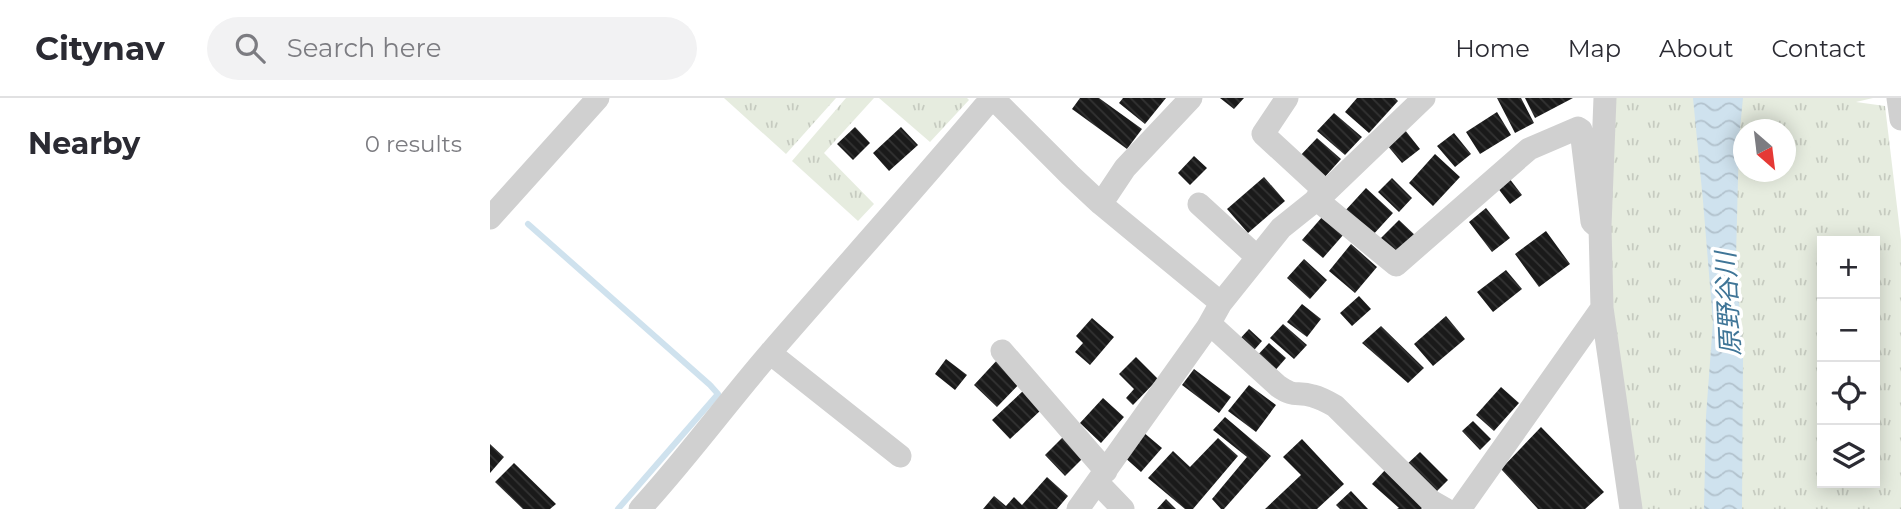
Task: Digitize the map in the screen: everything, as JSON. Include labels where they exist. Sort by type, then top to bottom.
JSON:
[{"type":"street","points":[[490,218],[598,98]]},
{"type":"street","points":[[640,509],[770,353],[994,98],[1101,204],[1221,303]]},
{"type":"street","points":[[1101,204],[1125,168],[1191,98]]},
{"type":"street","points":[[1287,98],[1263,134],[1321,196],[1396,265],[1529,149],[1578,128],[1581,130],[1592,222],[1600,229]]},
{"type":"street","points":[[1078,509],[1210,324],[1221,303],[1281,228],[1321,196],[1424,98]]},
{"type":"street","points":[[1605,98],[1600,229],[1602,308],[1630,509]]},
{"type":"street","points":[[1898,98],[1901,119]]},
{"type":"street","points":[[1199,204],[1257,257]]},
{"type":"street","points":[[1460,509],[1602,308]]},
{"type":"street","points":[[1210,324],[1290,394],[1309,395],[1324,399],[1335,406],[1431,501],[1445,509]]},
{"type":"street","points":[[1002,351],[1102,477],[1123,509]]},
{"type":"street","points":[[770,353],[900,456]]},
{"type":"green space","points":[[724,98],[836,98],[786,154]]},
{"type":"green space","points":[[846,98],[874,98],[824,153],[874,204],[858,221],[792,161]]},
{"type":"green space","points":[[879,98],[967,98],[969,100],[930,142]]},
{"type":"green space","points":[[1609,98],[1873,98],[1856,102],[1885,106],[1901,240],[1901,509],[1631,509],[1602,308]]},
{"type":"water","name":"原野谷川","points":[[1693,98],[1743,98],[1741,119],[1733,119],[1733,182],[1738,182],[1736,258],[1743,359],[1742,509],[1704,509],[1706,416],[1713,322]]},
{"type":"building","points":[[1080,98],[1099,98],[1142,129],[1127,149],[1072,109]]},
{"type":"building","points":[[1123,98],[1166,98],[1145,124],[1119,103]]},
{"type":"building","points":[[1220,98],[1244,98],[1234,109]]},
{"type":"building","points":[[1357,98],[1395,98],[1398,101],[1369,133],[1345,112]]},
{"type":"building","points":[[1497,98],[1521,98],[1534,123],[1515,133]]},
{"type":"building","points":[[1525,98],[1573,98],[1535,118]]},
{"type":"building","points":[[1497,112],[1511,135],[1480,154],[1466,132]]},
{"type":"building","points":[[1334,113],[1362,137],[1345,155],[1317,131]]},
{"type":"building","points":[[855,127],[870,143],[853,160],[837,144]]},
{"type":"building","points":[[901,127],[918,145],[889,171],[873,153]]},
{"type":"building","points":[[1405,130],[1420,149],[1402,163],[1387,145]]},
{"type":"building","points":[[1454,133],[1471,154],[1455,167],[1437,146]]},
{"type":"building","points":[[1317,138],[1341,159],[1323,179],[1298,158]]},
{"type":"building","points":[[1435,154],[1460,177],[1433,206],[1409,183]]},
{"type":"building","points":[[1194,156],[1207,168],[1190,185],[1178,173]]},
{"type":"building","points":[[1264,177],[1285,201],[1248,233],[1227,209]]},
{"type":"building","points":[[1392,178],[1412,198],[1399,212],[1378,192]]},
{"type":"building","points":[[1509,178],[1522,195],[1510,204],[1497,187]]},
{"type":"building","points":[[1366,188],[1393,213],[1371,237],[1344,212]]},
{"type":"building","points":[[1486,208],[1510,238],[1492,252],[1469,222]]},
{"type":"building","points":[[1323,216],[1344,234],[1323,258],[1302,240]]},
{"type":"building","points":[[1399,220],[1418,238],[1397,260],[1377,242]]},
{"type":"building","points":[[1546,231],[1570,264],[1539,287],[1515,254]]},
{"type":"building","points":[[1351,244],[1377,267],[1355,293],[1329,271]]},
{"type":"building","points":[[1304,259],[1327,280],[1310,299],[1287,278]]},
{"type":"building","points":[[1506,270],[1522,289],[1493,312],[1477,292]]},
{"type":"building","points":[[1359,296],[1371,309],[1352,326],[1340,313]]},
{"type":"building","points":[[1302,304],[1321,319],[1307,337],[1287,322]]},
{"type":"building","points":[[1446,316],[1465,339],[1433,366],[1414,344]]},
{"type":"building","points":[[1092,318],[1114,337],[1090,365],[1075,352],[1083,343],[1076,336]]},
{"type":"building","points":[[1283,324],[1307,345],[1294,359],[1270,338]]},
{"type":"building","points":[[1381,326],[1424,368],[1408,383],[1362,343]]},
{"type":"building","points":[[1249,329],[1262,341],[1249,356],[1235,344]]},
{"type":"building","points":[[1269,343],[1286,358],[1272,374],[1254,359]]},
{"type":"building","points":[[1136,357],[1158,379],[1133,405],[1126,398],[1134,389],[1119,374]]},
{"type":"building","points":[[999,358],[1022,381],[997,407],[974,385]]},
{"type":"building","points":[[946,359],[967,375],[955,390],[935,374]]},
{"type":"building","points":[[1194,369],[1231,397],[1219,413],[1182,385]]},
{"type":"building","points":[[1249,385],[1276,405],[1256,432],[1228,411]]},
{"type":"building","points":[[1501,387],[1519,403],[1494,431],[1476,415]]},
{"type":"building","points":[[1023,391],[1041,410],[1010,439],[992,420]]},
{"type":"building","points":[[1103,398],[1124,417],[1101,443],[1080,423]]},
{"type":"building","points":[[1225,417],[1271,456],[1224,509],[1221,509],[1212,499],[1247,457],[1213,430]]},
{"type":"building","points":[[1473,421],[1491,439],[1480,450],[1462,431]]},
{"type":"building","points":[[1541,427],[1604,492],[1585,509],[1538,509],[1501,469]]},
{"type":"building","points":[[1143,432],[1162,448],[1141,472],[1122,455]]},
{"type":"building","points":[[1064,436],[1084,457],[1065,476],[1045,455]]},
{"type":"building","points":[[1218,438],[1238,456],[1193,509],[1185,509],[1148,478],[1173,451],[1190,467]]},
{"type":"building","points":[[1302,439],[1344,484],[1317,509],[1265,509],[1301,475],[1283,457]]},
{"type":"building","points":[[490,444],[504,457],[490,473]]},
{"type":"building","points":[[1420,452],[1448,480],[1433,495],[1404,467]]},
{"type":"building","points":[[514,463],[556,504],[550,509],[523,509],[495,482]]},
{"type":"building","points":[[1387,468],[1427,503],[1421,509],[1397,509],[1399,508],[1372,484]]},
{"type":"building","points":[[1047,477],[1068,496],[1057,509],[983,509],[994,496],[1006,506],[1014,497],[1022,505]]},
{"type":"building","points":[[1351,491],[1368,509],[1340,509],[1336,505]]},
{"type":"building","points":[[1166,499],[1176,509],[1157,509]]},
{"type":"waterway","points":[[528,224],[718,394],[618,509]]}]
